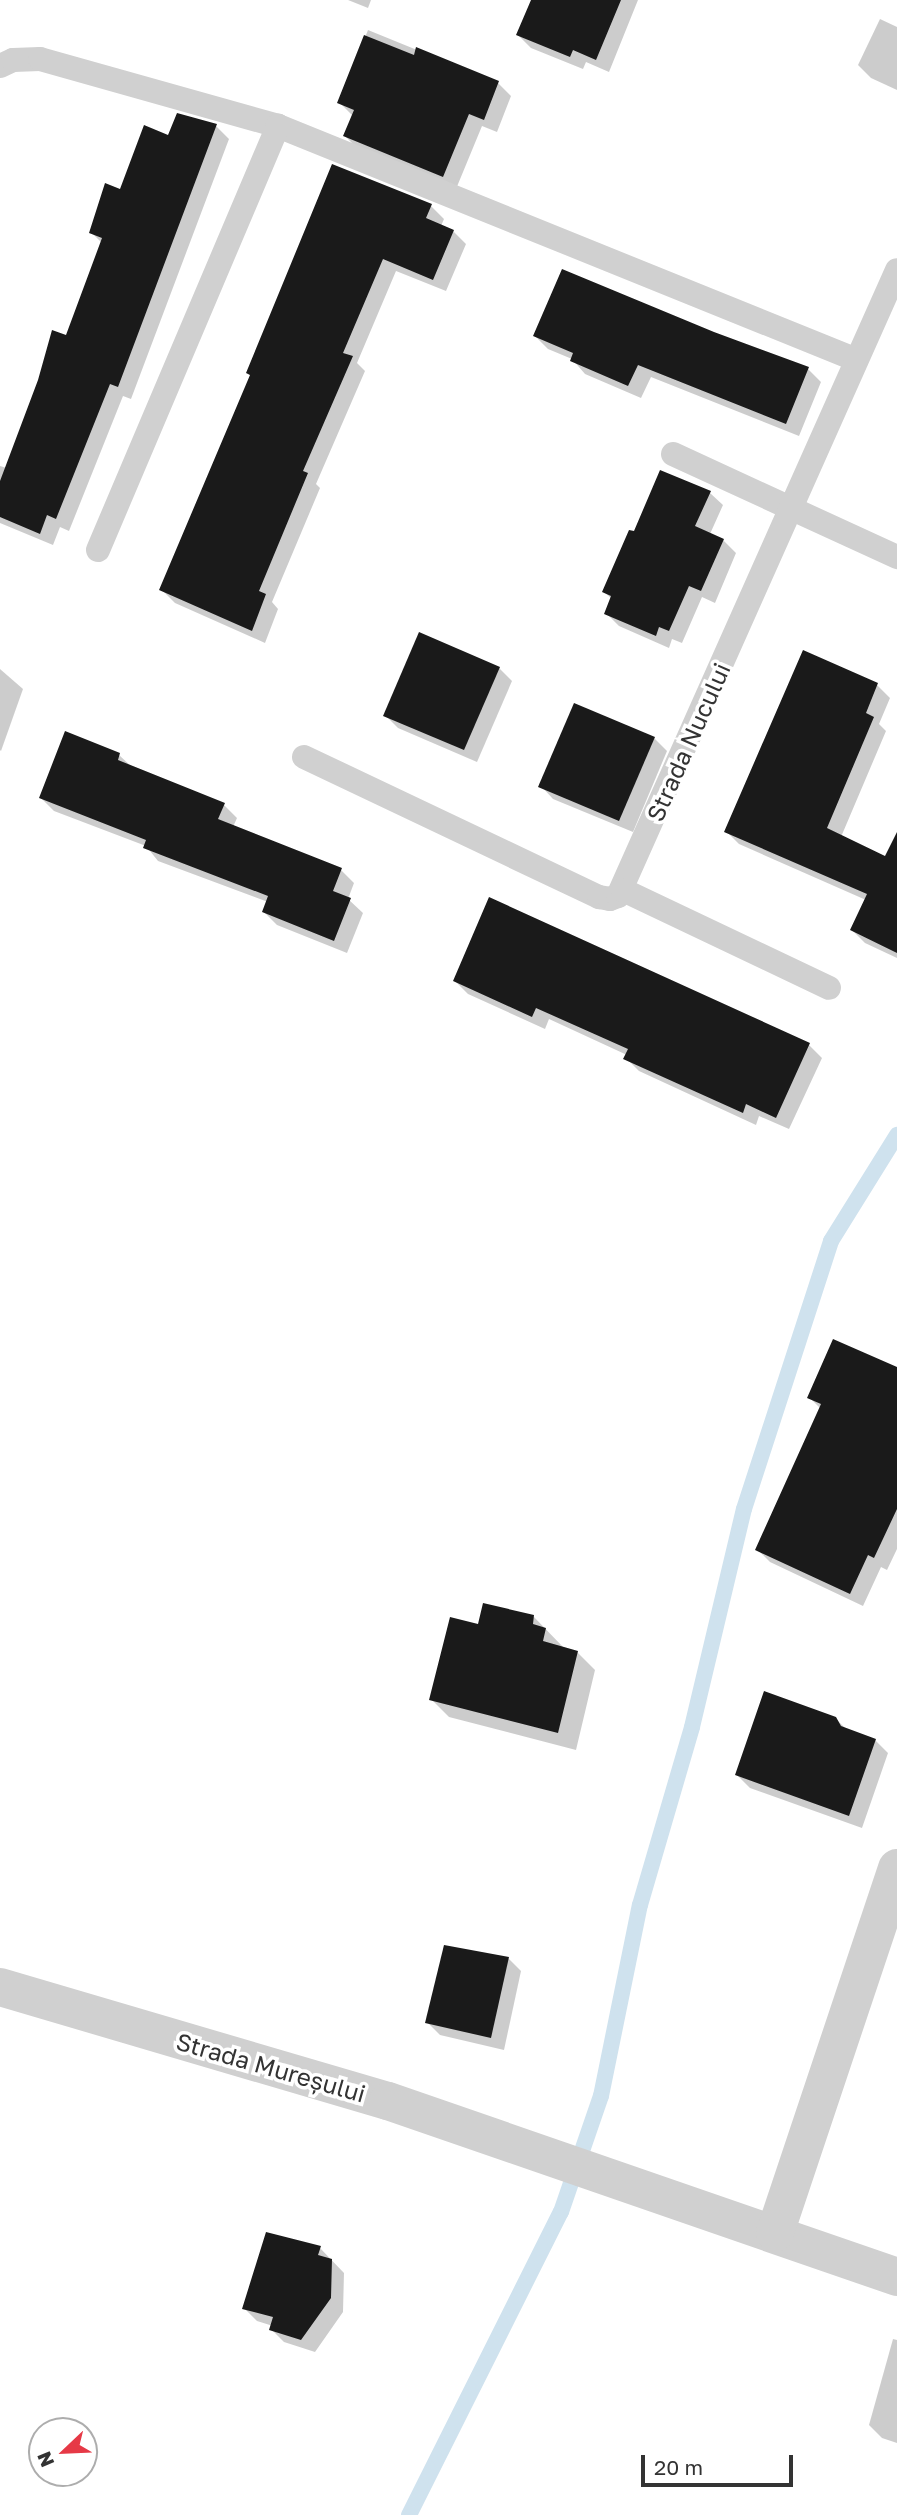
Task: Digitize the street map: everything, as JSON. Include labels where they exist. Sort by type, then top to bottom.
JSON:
[{"type":"street","points":[[897,1868],[775,2234],[897,2277]]},
{"type":"street","name":"Strada Mureșului","points":[[0,1987],[388,2101],[775,2234]]},
{"type":"lane","points":[[0,66],[13,60],[40,59],[278,126],[857,360]]},
{"type":"lane","points":[[98,550],[278,126]]},
{"type":"lane","name":"Strada Nucului","points":[[623,890],[897,270]]},
{"type":"lane","points":[[673,454],[897,557]]},
{"type":"lane","points":[[304,757],[605,900],[618,896],[623,890],[829,988]]},
{"type":"building","points":[[531,0],[621,0],[596,60],[573,50],[570,57],[516,35]]},
{"type":"building","points":[[364,35],[414,55],[416,47],[499,81],[484,120],[469,114],[443,177],[343,136],[354,110],[337,103]]},
{"type":"building","points":[[177,113],[217,124],[118,387],[110,384],[56,519],[47,515],[40,534],[0,517],[0,481],[38,380],[52,330],[66,335],[102,238],[89,233],[105,183],[120,189],[144,125],[168,135]]},
{"type":"building","points":[[332,164],[432,204],[426,218],[454,230],[433,280],[383,259],[343,353],[353,356],[303,471],[308,473],[259,591],[266,594],[252,631],[159,590],[250,375],[246,373]]},
{"type":"building","points":[[562,269],[714,332],[809,367],[786,424],[638,365],[628,386],[570,361],[573,353],[533,336]]},
{"type":"building","points":[[660,470],[711,491],[695,526],[724,539],[701,591],[689,586],[669,631],[659,627],[656,636],[604,614],[611,596],[602,592],[629,530],[634,531]]},
{"type":"building","points":[[419,632],[500,667],[464,750],[383,716]]},
{"type":"building","points":[[803,650],[878,683],[866,713],[874,717],[827,828],[885,856],[897,832],[897,953],[850,930],[867,894],[724,832]]},
{"type":"building","points":[[574,703],[655,737],[619,821],[538,787]]},
{"type":"building","points":[[65,731],[120,753],[118,760],[225,803],[218,819],[342,868],[333,891],[351,898],[334,941],[262,912],[268,896],[143,848],[146,840],[39,798]]},
{"type":"building","points":[[489,897],[810,1043],[776,1118],[746,1104],[743,1113],[623,1059],[628,1049],[536,1008],[532,1017],[453,981]]},
{"type":"building","points":[[833,1339],[897,1367],[897,1509],[874,1558],[868,1555],[850,1594],[755,1550],[821,1404],[807,1398]]},
{"type":"building","points":[[483,1603],[534,1615],[533,1624],[546,1628],[543,1641],[578,1651],[558,1733],[429,1700],[450,1617],[478,1624]]},
{"type":"building","points":[[764,1691],[836,1717],[841,1726],[876,1739],[849,1816],[735,1775]]},
{"type":"building","points":[[444,1945],[509,1957],[491,2038],[425,2023]]},
{"type":"building","points":[[266,2232],[321,2246],[318,2255],[332,2259],[331,2298],[301,2340],[269,2330],[273,2317],[242,2309]]},
{"type":"waterway","points":[[409,2515],[561,2212],[601,2096],[640,1905],[692,1727],[744,1509],[831,1241],[897,1135]]}]
